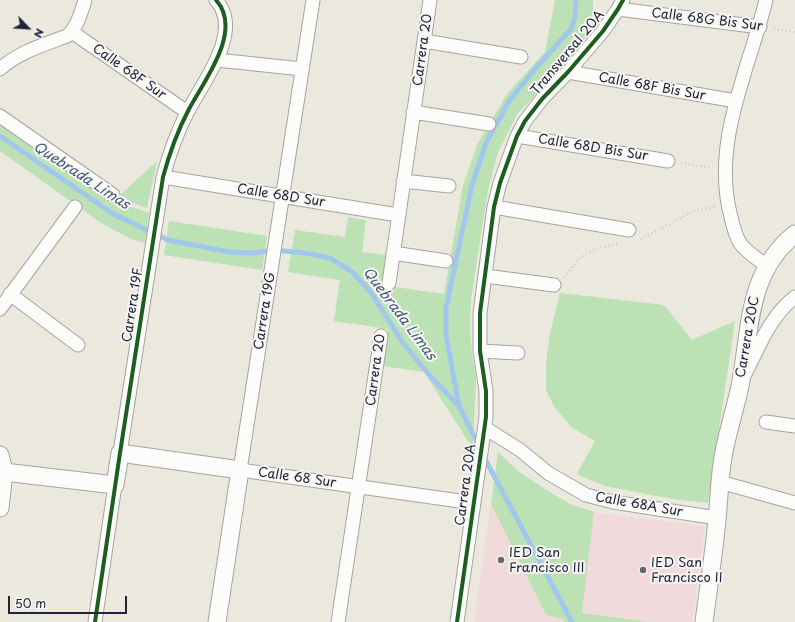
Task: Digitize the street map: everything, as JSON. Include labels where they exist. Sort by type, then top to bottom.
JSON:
[{"type":"street","points":[[0,69],[11,60],[28,51],[67,36],[72,32],[80,16],[85,0]]},
{"type":"street","name":"Carrera 19G","points":[[217,622],[313,0]]},
{"type":"street","name":"Carrera 20","points":[[388,283],[430,0]]},
{"type":"street","points":[[766,0],[760,27],[736,101],[729,132],[726,170],[727,205],[736,237],[750,254],[767,266]]},
{"type":"street","name":"Carrera 19F","points":[[95,622],[163,177],[170,153],[187,112],[217,60],[223,44],[226,28],[225,16],[218,2]]},
{"type":"street","name":"Calle 68G Bis Sur","points":[[620,4],[760,27]]},
{"type":"street","name":"Transversal 20A","points":[[480,351],[480,313],[494,208],[500,183],[517,136],[525,122],[542,99],[568,72],[602,31],[620,4]]},
{"type":"street","name":"Calle 68F Sur","points":[[72,32],[187,112]]},
{"type":"street","points":[[424,41],[522,57]]},
{"type":"street","points":[[217,60],[302,69]]},
{"type":"street","name":"Calle 68F Bis Sur","points":[[568,72],[736,101]]},
{"type":"street","points":[[414,112],[489,124]]},
{"type":"street","points":[[0,116],[113,195]]},
{"type":"street","name":"Calle 68D Bis Sur","points":[[517,136],[668,160]]},
{"type":"street","name":"Calle 68D Sur","points":[[163,177],[398,215]]},
{"type":"street","points":[[404,181],[449,186]]},
{"type":"street","points":[[0,309],[75,207]]},
{"type":"street","points":[[494,208],[629,230]]},
{"type":"street","name":"Carrera 20C","points":[[704,622],[723,457],[740,385],[749,320],[757,288],[767,266],[782,246],[795,234]]},
{"type":"street","points":[[393,253],[446,261]]},
{"type":"street","points":[[485,276],[554,285]]},
{"type":"street","points":[[10,294],[78,345]]},
{"type":"street","points":[[740,385],[767,330],[782,309],[795,297]]},
{"type":"street","name":"Carrera 20","points":[[338,622],[381,336]]},
{"type":"street","points":[[480,351],[518,353]]},
{"type":"street","name":"Carrera 20A","points":[[457,622],[485,428],[486,391],[480,351]]},
{"type":"street","points":[[766,422],[795,426]]},
{"type":"street","name":"Calle 68A Sur","points":[[485,428],[520,450],[548,473],[586,495],[613,502],[717,518]]},
{"type":"street","name":"Calle 68 Sur","points":[[120,452],[474,503]]},
{"type":"street","points":[[0,455],[4,472],[0,508]]},
{"type":"street","points":[[4,472],[115,485]]},
{"type":"street","points":[[720,482],[795,503]]},
{"type":"path","points":[[668,160],[726,170]]},
{"type":"path","points":[[113,195],[158,213]]},
{"type":"shaded area","name":"IED San Francisco III","points":[[491,504],[546,615],[563,619],[564,622],[474,622]]},
{"type":"shaded area","name":"IED San Francisco II","points":[[594,512],[705,526],[692,622],[649,622],[581,613]]},
{"type":"green space","points":[[555,0],[593,0],[593,13],[587,35],[572,56],[518,113],[498,152],[488,190],[471,299],[470,329],[476,377],[473,449],[424,372],[383,366],[388,329],[334,321],[340,280],[288,272],[295,230],[345,237],[348,217],[366,220],[362,252],[386,255],[382,285],[444,294],[463,185],[478,143],[507,94],[545,52]]},
{"type":"green space","points":[[0,121],[110,199],[149,213],[145,243],[131,239],[101,223],[0,151]]},
{"type":"green space","points":[[157,161],[147,208],[118,197]]},
{"type":"green space","points":[[169,221],[267,236],[262,270],[164,255]]},
{"type":"green space","points":[[560,293],[664,305],[692,340],[735,321],[708,503],[672,499],[605,486],[577,474],[595,441],[571,427],[554,406],[546,391],[546,362],[550,333]]},
{"type":"green space","points":[[498,452],[519,472],[545,489],[570,504],[594,512],[582,613],[649,622],[564,622],[563,619],[546,615],[491,504]]},
{"type":"waterway","points":[[459,406],[446,335],[446,308],[472,185],[486,143],[509,101],[571,29],[575,17],[575,0]]},
{"type":"waterway","name":"Quebrada Limas","points":[[0,136],[113,214],[168,240],[229,252],[251,253],[275,250],[305,253],[330,258],[351,271],[370,291],[403,343],[431,377],[459,406],[479,446]]},
{"type":"waterway","name":"Quebrada Limas","points":[[484,457],[572,622]]},
{"type":"cycle path","points":[[95,622],[163,177],[180,127],[211,71],[223,41],[226,26],[223,12],[216,0]]},
{"type":"cycle path","points":[[457,622],[486,417],[486,391],[480,351],[480,313],[494,207],[500,183],[517,136],[525,121],[542,99],[568,72],[603,31],[623,0]]},
{"type":"place","name":"IED San Francisco III","points":[[501,560]]},
{"type":"place","name":"IED San Francisco II","points":[[643,570]]}]
